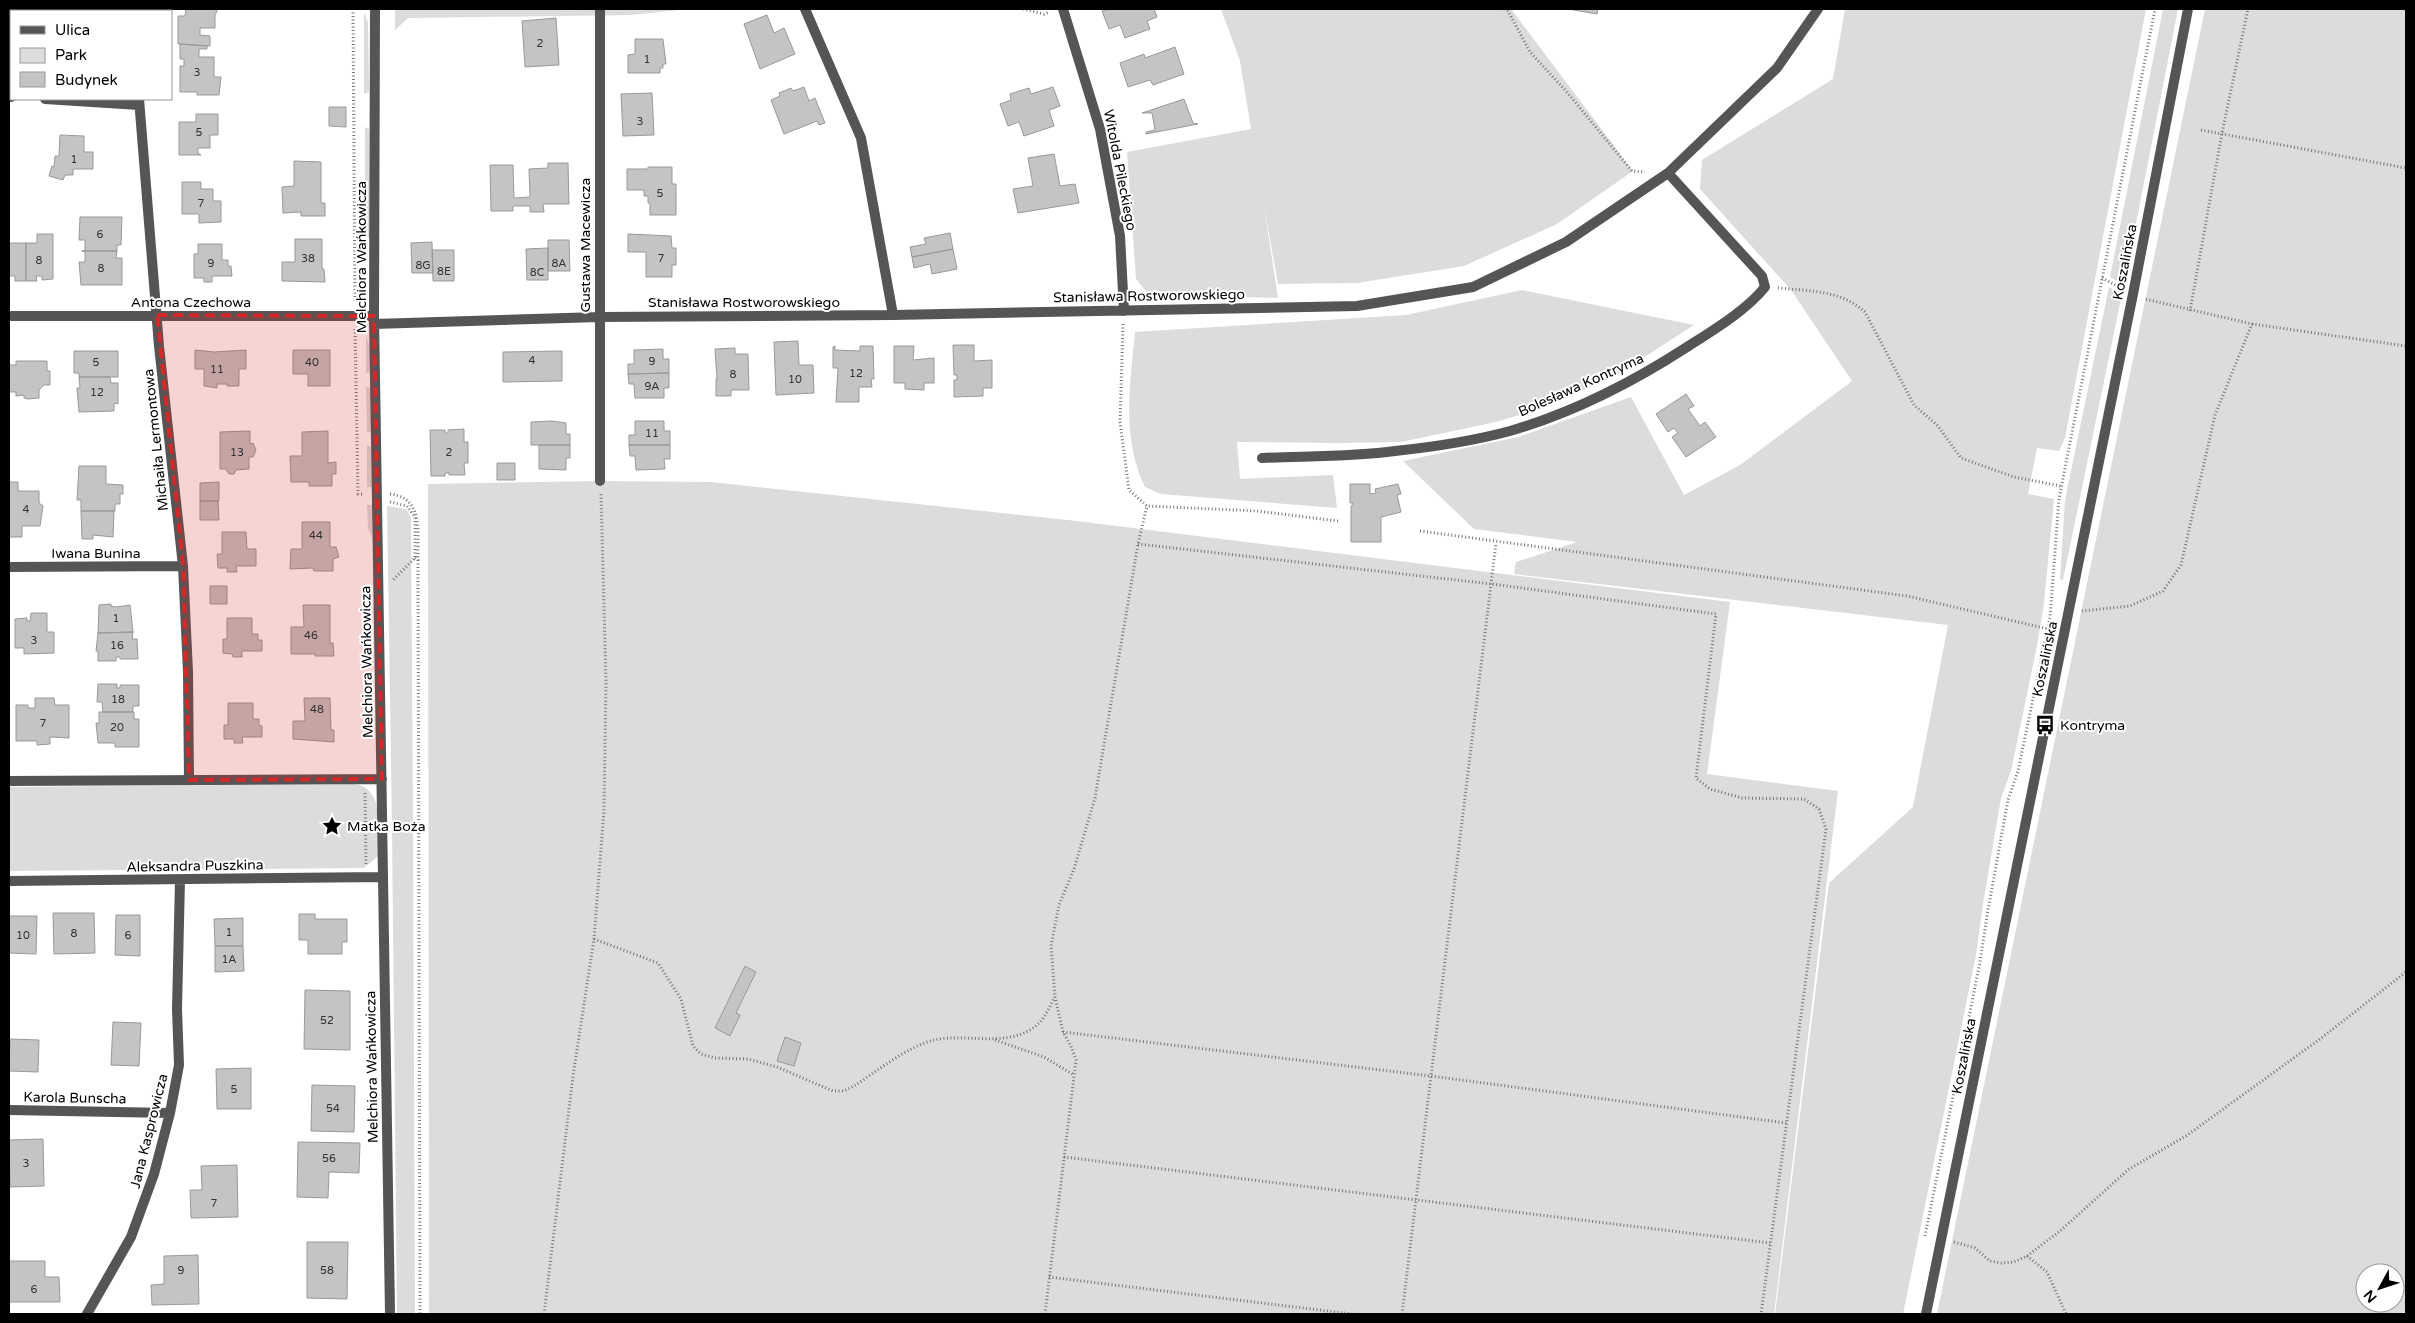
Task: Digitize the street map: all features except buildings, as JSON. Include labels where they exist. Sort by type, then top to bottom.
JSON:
[{"type":"street","name":"Melchiora Wańkowicza","points":[[375,9],[374,320],[380,594],[382,877],[390,1314]]},
{"type":"street","name":"Gustawa Macewicza","points":[[600,9],[600,481]]},
{"type":"street","points":[[805,9],[861,138],[893,315]]},
{"type":"street","name":"Stanisława Rostworowskiego","points":[[374,320],[893,315],[1357,306],[1472,287],[1566,242],[1668,173],[1777,68],[1818,9]]},
{"type":"street","name":"Koszalińska","points":[[1926,1314],[2133,294],[2188,9]]},
{"type":"street","name":"Witolda Pileckiego","points":[[1058,10],[1100,129],[1120,236],[1124,311]]},
{"type":"street","points":[[76,100],[139,102]]},
{"type":"street","name":"Michaiła Lermontowa","points":[[139,102],[157,315],[183,566],[188,672],[189,780]]},
{"type":"street","points":[[1668,173],[1762,276],[1765,287]]},
{"type":"street","name":"Bolesława Kontryma","points":[[1262,458],[1393,452],[1466,440],[1509,431],[1538,422],[1608,392],[1652,370],[1757,297],[1765,287]]},
{"type":"street","name":"Antona Czechowa","points":[[9,316],[157,315],[374,320]]},
{"type":"street","name":"Iwana Bunina","points":[[9,567],[183,566]]},
{"type":"street","points":[[9,781],[382,779]]},
{"type":"street","name":"Aleksandra Puszkina","points":[[9,881],[382,877]]},
{"type":"street","name":"Jana Kasprowicza","points":[[88,1314],[131,1236],[154,1174],[170,1113],[179,1065],[180,880]]},
{"type":"street","name":"Karola Bunscha","points":[[9,1110],[170,1113]]},
{"type":"path","points":[[1023,9],[1044,14],[1058,10]]},
{"type":"path","points":[[1504,9],[1508,11],[1530,52],[1566,91],[1632,171],[1648,172],[1640,177]]},
{"type":"path","points":[[1924,1242],[1980,962],[2008,800],[2018,771],[2047,629],[2061,486],[2155,9]]},
{"type":"path","points":[[2190,311],[2222,133],[2248,9]]},
{"type":"path","points":[[2201,130],[2406,168]]},
{"type":"path","points":[[2102,278],[2152,302],[2190,311],[2252,324],[2406,346]]},
{"type":"path","points":[[1765,287],[1828,292],[1855,304],[1865,312],[1914,405],[1938,426],[1961,458],[2014,477],[2061,486]]},
{"type":"path","points":[[1124,311],[1120,422],[1129,490],[1147,506],[1258,510],[1338,521]]},
{"type":"path","points":[[2068,612],[2130,606],[2163,591],[2181,565],[2214,415],[2252,324]]},
{"type":"path","points":[[544,1314],[573,1076],[594,939],[604,810],[606,712],[600,481]]},
{"type":"path","points":[[378,502],[401,504],[412,511],[415,517],[415,558],[418,560],[420,1314]]},
{"type":"path","points":[[1045,1314],[1076,1060],[1072,1046],[1062,1032],[1055,997],[1051,946],[1059,905],[1074,869],[1095,798],[1138,544],[1147,506]]},
{"type":"path","points":[[1420,531],[1496,543],[1908,596],[2064,633]]},
{"type":"path","points":[[1402,1314],[1496,543]]},
{"type":"path","points":[[1138,544],[1492,584],[1716,614],[1696,778],[1710,789],[1742,798],[1804,798],[1820,810],[1826,830],[1760,1314]]},
{"type":"path","points":[[380,594],[415,558]]},
{"type":"path","points":[[365,779],[366,877]]},
{"type":"path","points":[[594,939],[658,963],[681,999],[693,1046],[701,1054],[715,1058],[748,1059],[777,1067],[833,1091],[844,1091],[915,1048],[934,1040],[957,1038],[995,1040],[1044,1057],[1074,1075]]},
{"type":"path","points":[[1926,1234],[1975,1248],[1990,1261],[2001,1263],[2014,1262],[2027,1256],[2060,1231],[2129,1169],[2186,1136],[2320,1039],[2406,972]]},
{"type":"path","points":[[995,1040],[1032,1029],[1043,1018],[1055,997]]},
{"type":"path","points":[[1062,1032],[1431,1076],[1786,1123]]},
{"type":"path","points":[[1064,1157],[1416,1198],[1770,1243]]},
{"type":"path","points":[[2027,1256],[2047,1272],[2066,1314]]},
{"type":"path","points":[[1050,1277],[1352,1314]]},
{"type":"highlighted area","points":[[157,315],[374,316],[382,779],[189,780],[183,566]]},
{"type":"green space","points":[[395,9],[690,9],[630,15],[408,18],[395,30]]},
{"type":"green space","points":[[1221,9],[1511,9],[1633,171],[1557,224],[1464,266],[1357,283],[1278,284],[1264,206],[1278,298],[1149,295],[1136,279],[1127,152],[1251,129],[1240,61]]},
{"type":"green space","points":[[1845,9],[2146,9],[2065,438],[2059,451],[2037,448],[2028,494],[2054,499],[2044,603],[2011,771],[2001,798],[1976,955],[1903,1314],[1775,1314],[1829,883],[1913,807],[1948,625],[1514,574],[1516,562],[1577,542],[1474,529],[1403,461],[1518,437],[1631,397],[1684,495],[1740,465],[1852,381],[1791,290],[1700,189],[1702,160],[1833,79]]},
{"type":"green space","points":[[2163,9],[2178,9],[2124,285],[2110,277]]},
{"type":"green space","points":[[2205,9],[2406,9],[2406,1314],[1937,1314]]},
{"type":"green space","points":[[364,12],[368,23],[369,92],[364,94]]},
{"type":"green space","points":[[365,127],[369,129],[370,237],[365,238]]},
{"type":"green space","points":[[2109,287],[2122,294],[2063,580],[2060,579],[2065,500]]},
{"type":"green space","points":[[1522,290],[1694,325],[1615,376],[1543,408],[1496,422],[1401,442],[1237,442],[1240,479],[1333,475],[1337,508],[1161,494],[1145,487],[1137,468],[1130,430],[1129,411],[1135,332],[1406,315]]},
{"type":"green space","points":[[366,335],[370,348],[371,372],[366,373]]},
{"type":"green space","points":[[366,387],[371,388],[371,431],[367,433]]},
{"type":"green space","points":[[367,445],[371,447],[372,487],[367,487]]},
{"type":"green space","points":[[600,481],[711,482],[1077,521],[1730,602],[1707,774],[1838,791],[1774,1314],[429,1314],[428,484]]},
{"type":"green space","points":[[367,505],[372,505],[372,538],[368,528]]},
{"type":"green space","points":[[387,506],[406,509],[411,517],[413,821],[408,824],[392,824]]},
{"type":"green space","points":[[356,784],[366,788],[372,794],[378,813],[378,856],[364,868],[9,871],[9,787]]},
{"type":"green space","points":[[392,830],[407,830],[413,833],[415,1314],[397,1314]]},
{"type":"place","name":"Kontryma","points":[[2045,725]]},
{"type":"place","name":"Matka Boża","points":[[332,826]]}]
